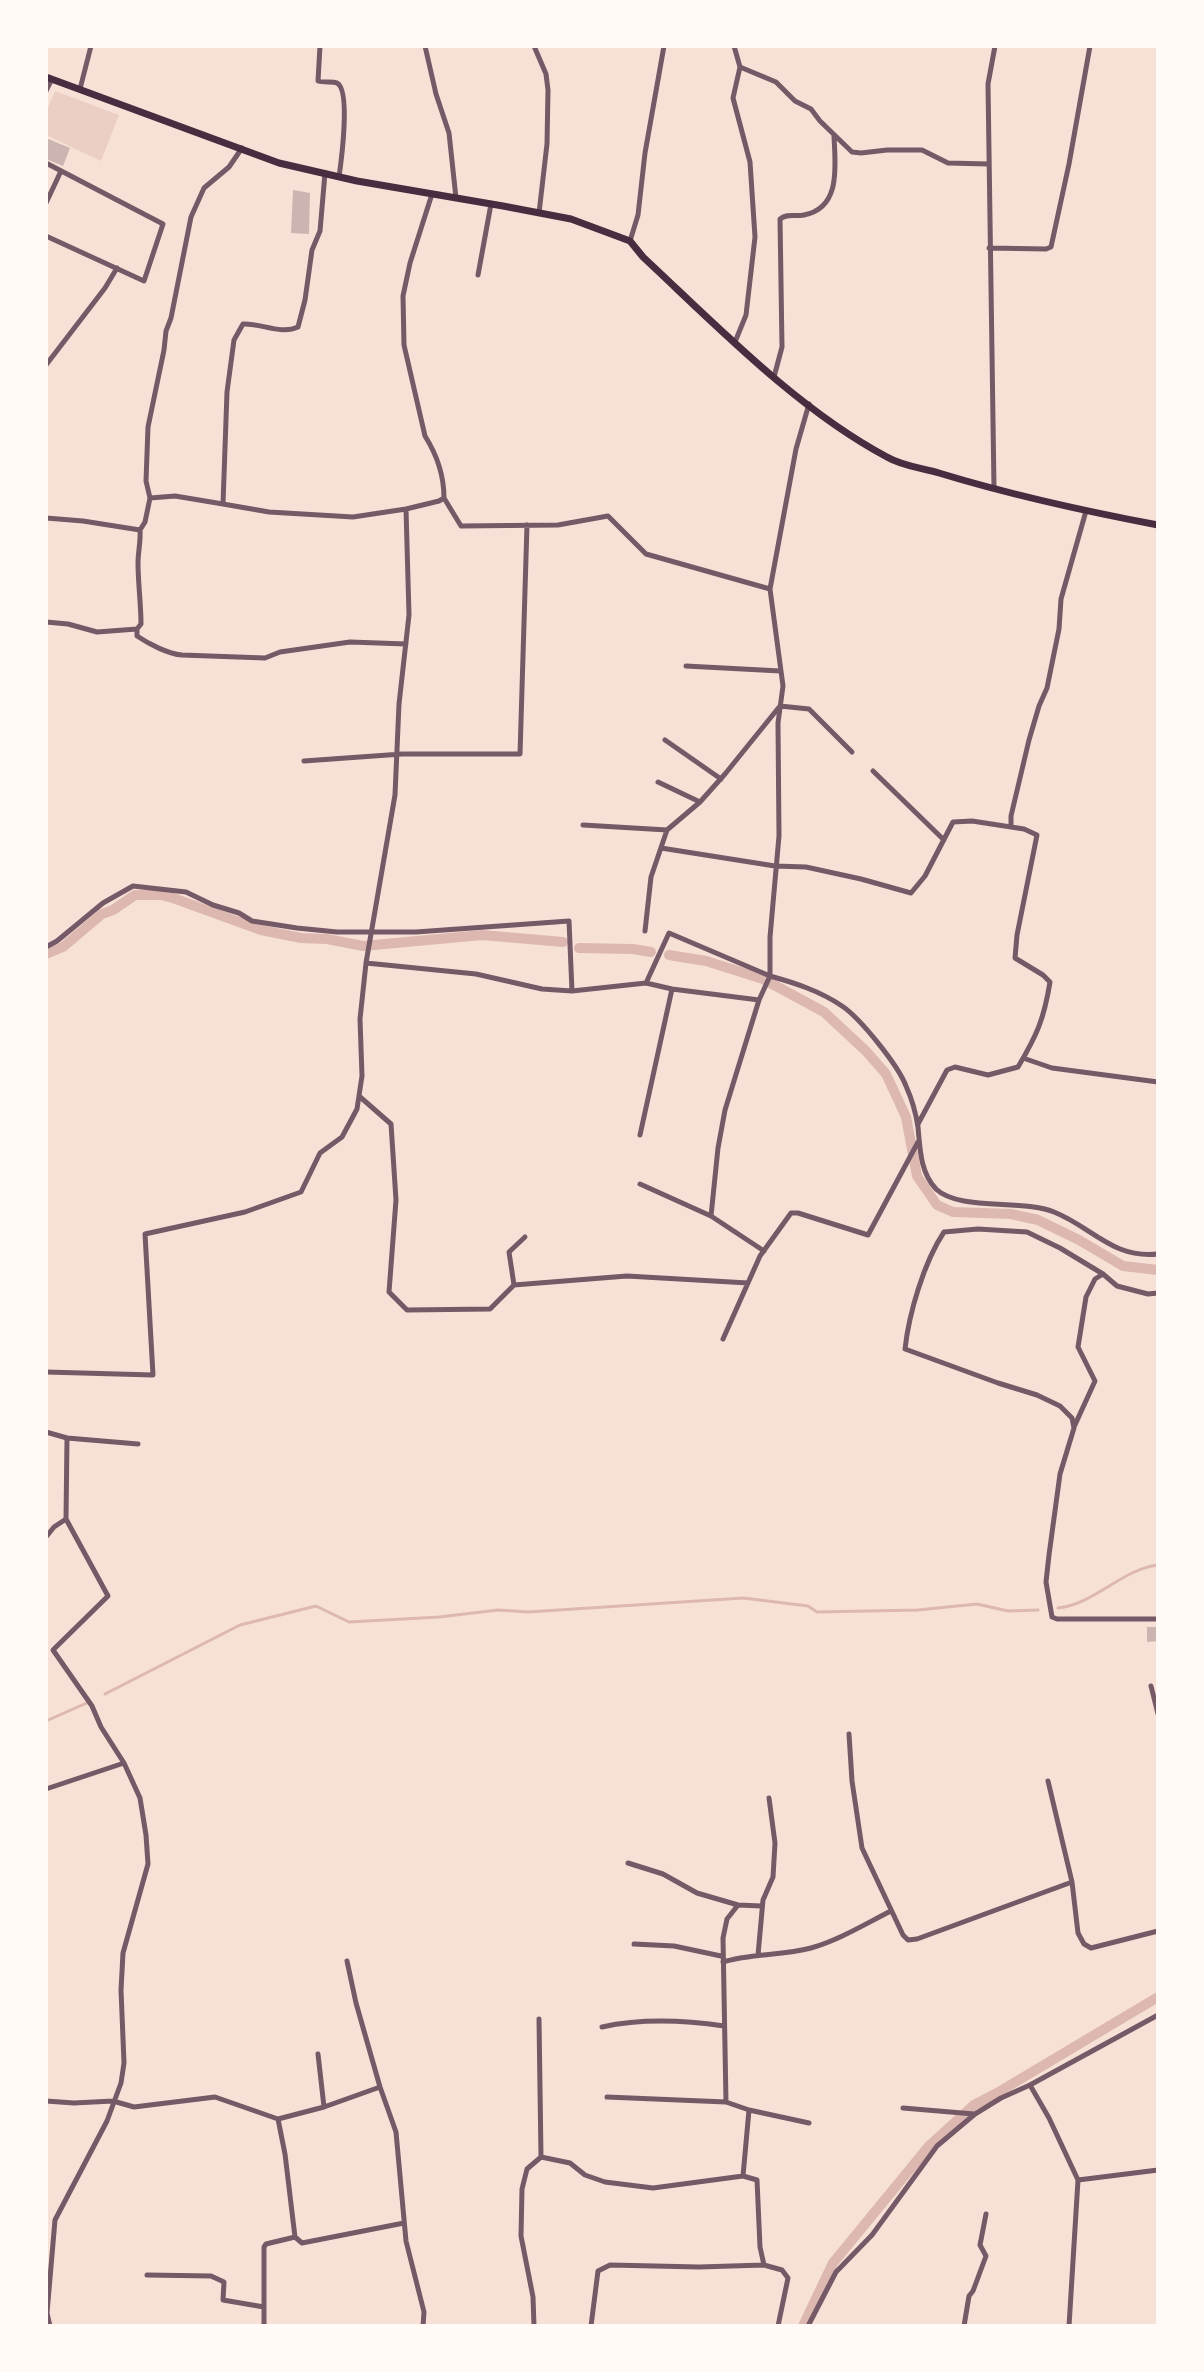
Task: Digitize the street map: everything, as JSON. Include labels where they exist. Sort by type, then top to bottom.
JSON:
[{"type":"main road","points":[[49,78],[279,163],[339,177],[571,219],[630,241],[643,257],[774,377],[840,429],[890,459],[994,489],[1158,525]]},
{"type":"street","points":[[80,89],[91,46]]},
{"type":"street","points":[[320,46],[318,81],[337,83],[344,97],[339,177]]},
{"type":"street","points":[[425,46],[449,133],[456,198]]},
{"type":"street","points":[[534,46],[546,74],[548,90],[547,144],[539,213]]},
{"type":"street","points":[[630,241],[638,215],[645,153],[664,46]]},
{"type":"street","points":[[734,46],[740,67],[733,98],[750,162],[755,237],[746,315],[735,342]]},
{"type":"street","points":[[994,489],[988,84],[995,46]]},
{"type":"street","points":[[989,248],[1051,247],[1090,46]]},
{"type":"street","points":[[740,67],[776,82],[795,101],[811,109],[852,152],[922,150],[948,163],[988,164]]},
{"type":"street","points":[[46,91],[49,78]]},
{"type":"street","points":[[774,377],[782,347],[780,219],[813,212],[835,189],[834,135]]},
{"type":"street","points":[[242,148],[229,167],[204,188],[191,217],[148,427],[146,481],[150,498],[138,548],[141,624],[137,636],[175,654],[265,658],[280,652],[344,643],[406,644]]},
{"type":"street","points":[[46,163],[163,224],[144,281],[46,236]]},
{"type":"street","points":[[46,203],[61,171]]},
{"type":"street","points":[[223,504],[226,404],[234,340],[243,324],[291,330],[298,327],[312,250],[320,231],[325,173]]},
{"type":"street","points":[[432,193],[403,296],[404,345],[425,436],[433,449],[444,483],[444,498],[461,526],[558,525],[608,516],[646,554],[770,589]]},
{"type":"street","points":[[478,275],[491,203]]},
{"type":"street","points":[[46,365],[117,268]]},
{"type":"street","points":[[711,1216],[725,1110],[769,976],[779,836],[778,723],[783,686],[770,589],[796,449],[809,404]]},
{"type":"street","points":[[150,498],[175,496],[269,512],[353,517],[406,509],[444,498]]},
{"type":"street","points":[[46,1372],[153,1375],[145,1234],[245,1212],[301,1192],[320,1153],[342,1137],[357,1109],[362,1076],[360,1019],[367,954],[395,795],[409,615],[406,509]]},
{"type":"street","points":[[1011,827],[1019,774],[1047,688],[1059,629],[1061,599],[1086,511]]},
{"type":"street","points":[[46,518],[140,530]]},
{"type":"street","points":[[304,761],[396,754],[520,754],[527,525]]},
{"type":"street","points":[[46,622],[97,632],[137,629]]},
{"type":"street","points":[[686,666],[780,671]]},
{"type":"street","points":[[780,706],[809,709],[852,752]]},
{"type":"street","points":[[645,931],[651,877],[667,830],[721,779],[780,706]]},
{"type":"street","points":[[665,740],[721,779]]},
{"type":"street","points":[[873,771],[944,840]]},
{"type":"street","points":[[658,782],[700,802]]},
{"type":"street","points":[[661,848],[775,866],[806,867],[911,893],[925,876],[953,822],[972,821],[1024,829],[1037,835],[1015,958],[1050,982],[1045,1014],[1036,1038],[1018,1067],[988,1075],[955,1067],[947,1070],[918,1125]]},
{"type":"street","points":[[583,825],[667,830]]},
{"type":"street","points":[[46,947],[103,903],[133,886],[186,892],[252,921],[297,928],[372,933],[416,932],[569,921],[572,991]]},
{"type":"street","points":[[646,983],[669,933],[769,976],[810,988],[841,1005],[862,1022],[906,1084],[918,1125],[917,1142],[926,1175],[937,1190],[951,1198],[1044,1209],[1116,1249],[1141,1256],[1158,1254]]},
{"type":"street","points":[[366,963],[476,974],[542,989],[572,991],[646,983],[759,1000]]},
{"type":"street","points":[[640,1135],[672,989]]},
{"type":"street","points":[[1023,1058],[1052,1068],[1158,1082]]},
{"type":"street","points":[[359,1096],[391,1124],[396,1200],[389,1292],[407,1310],[490,1309],[514,1285],[627,1276],[748,1283]]},
{"type":"street","points":[[723,1339],[764,1251],[791,1213],[868,1235],[917,1142]]},
{"type":"street","points":[[640,1184],[711,1216],[764,1251]]},
{"type":"street","points":[[1074,1428],[1072,1418],[1060,1406],[1037,1395],[905,1349],[934,1247],[944,1232],[978,1229],[1027,1232],[1060,1248],[1117,1286],[1148,1294],[1158,1293]]},
{"type":"street","points":[[514,1285],[509,1252],[525,1237]]},
{"type":"street","points":[[1103,1274],[1095,1279],[1086,1297],[1078,1347],[1095,1381],[1074,1428],[1060,1474],[1046,1582],[1052,1617],[1057,1619],[1158,1619]]},
{"type":"street","points":[[46,1432],[67,1438],[138,1444]]},
{"type":"street","points":[[50,2326],[47,2313],[55,2220],[107,2121],[121,2083],[124,2063],[123,1953],[148,1864],[140,1798],[92,1706],[53,1650],[108,1596],[66,1519],[67,1438]]},
{"type":"street","points":[[46,1537],[66,1519]]},
{"type":"street","points":[[1151,1686],[1158,1714]]},
{"type":"street","points":[[849,1734],[862,1848],[908,1940],[1072,1882]]},
{"type":"street","points":[[46,1789],[124,1763]]},
{"type":"street","points":[[1048,1781],[1072,1882],[1078,1933],[1084,1944],[1091,1948],[1158,1931]]},
{"type":"street","points":[[758,1955],[762,1906],[773,1877],[775,1843],[769,1798]]},
{"type":"street","points":[[628,1863],[652,1869],[697,1893],[738,1905],[762,1906]]},
{"type":"street","points":[[726,2102],[722,1959],[727,1919],[738,1905]]},
{"type":"street","points":[[634,1944],[674,1946],[722,1959],[808,1949],[834,1940],[891,1911]]},
{"type":"street","points":[[347,1961],[362,2026],[396,2132],[406,2241],[424,2312],[423,2326]]},
{"type":"street","points":[[808,2326],[836,2272],[872,2235],[937,2146],[975,2114],[1001,2098],[1158,2015]]},
{"type":"street","points":[[539,2019],[541,2157]]},
{"type":"street","points":[[602,2027],[681,2019],[724,2026]]},
{"type":"street","points":[[318,2054],[324,2107]]},
{"type":"street","points":[[1030,2085],[1078,2180],[1069,2326]]},
{"type":"street","points":[[46,2101],[113,2101],[134,2107],[215,2097],[278,2119],[380,2087]]},
{"type":"street","points":[[607,2097],[726,2102],[809,2123]]},
{"type":"street","points":[[903,2108],[975,2114]]},
{"type":"street","points":[[743,2176],[749,2110]]},
{"type":"street","points":[[278,2119],[295,2237],[302,2243],[404,2223]]},
{"type":"street","points":[[541,2157],[570,2163],[585,2175],[605,2182],[653,2188],[743,2176],[757,2180],[760,2247],[764,2265]]},
{"type":"street","points":[[534,2326],[533,2297],[521,2236],[522,2189],[527,2169],[541,2157]]},
{"type":"street","points":[[1078,2180],[1158,2170]]},
{"type":"street","points":[[964,2326],[969,2296],[986,2256],[980,2245],[986,2214]]},
{"type":"street","points":[[264,2326],[264,2247],[295,2237]]},
{"type":"street","points":[[591,2326],[598,2271],[610,2265],[764,2265],[782,2270],[788,2278],[778,2326]]},
{"type":"street","points":[[147,2275],[211,2276],[224,2282],[223,2300],[264,2307]]},
{"type":"shaded area","points":[[55,91],[119,115],[101,161],[46,135],[46,112]]},
{"type":"building","points":[[46,138],[70,148],[63,166],[46,159]]},
{"type":"building","points":[[293,190],[310,193],[309,234],[291,233]]},
{"type":"building","points":[[1147,1627],[1158,1627],[1158,1641],[1147,1642]]},
{"type":"waterway","points":[[46,954],[63,947],[102,914],[135,895],[173,898],[261,930],[363,946],[482,935],[563,942]]},
{"type":"waterway","points":[[579,948],[651,952]]},
{"type":"waterway","points":[[669,955],[706,961],[763,979],[824,1012],[866,1051],[886,1074],[906,1117],[917,1176],[937,1205],[953,1212],[1011,1214],[1038,1220],[1123,1266],[1158,1270]]},
{"type":"waterway","points":[[1058,1608],[1084,1600],[1132,1573],[1158,1565]]},
{"type":"waterway","points":[[105,1694],[240,1625],[316,1606],[349,1622],[498,1610],[528,1612],[743,1598],[808,1606],[817,1612],[918,1610],[977,1604],[1008,1611],[1038,1610]]},
{"type":"waterway","points":[[46,1721],[89,1702]]},
{"type":"waterway","points":[[803,2326],[833,2263],[929,2146],[974,2105],[1158,1997]]}]
